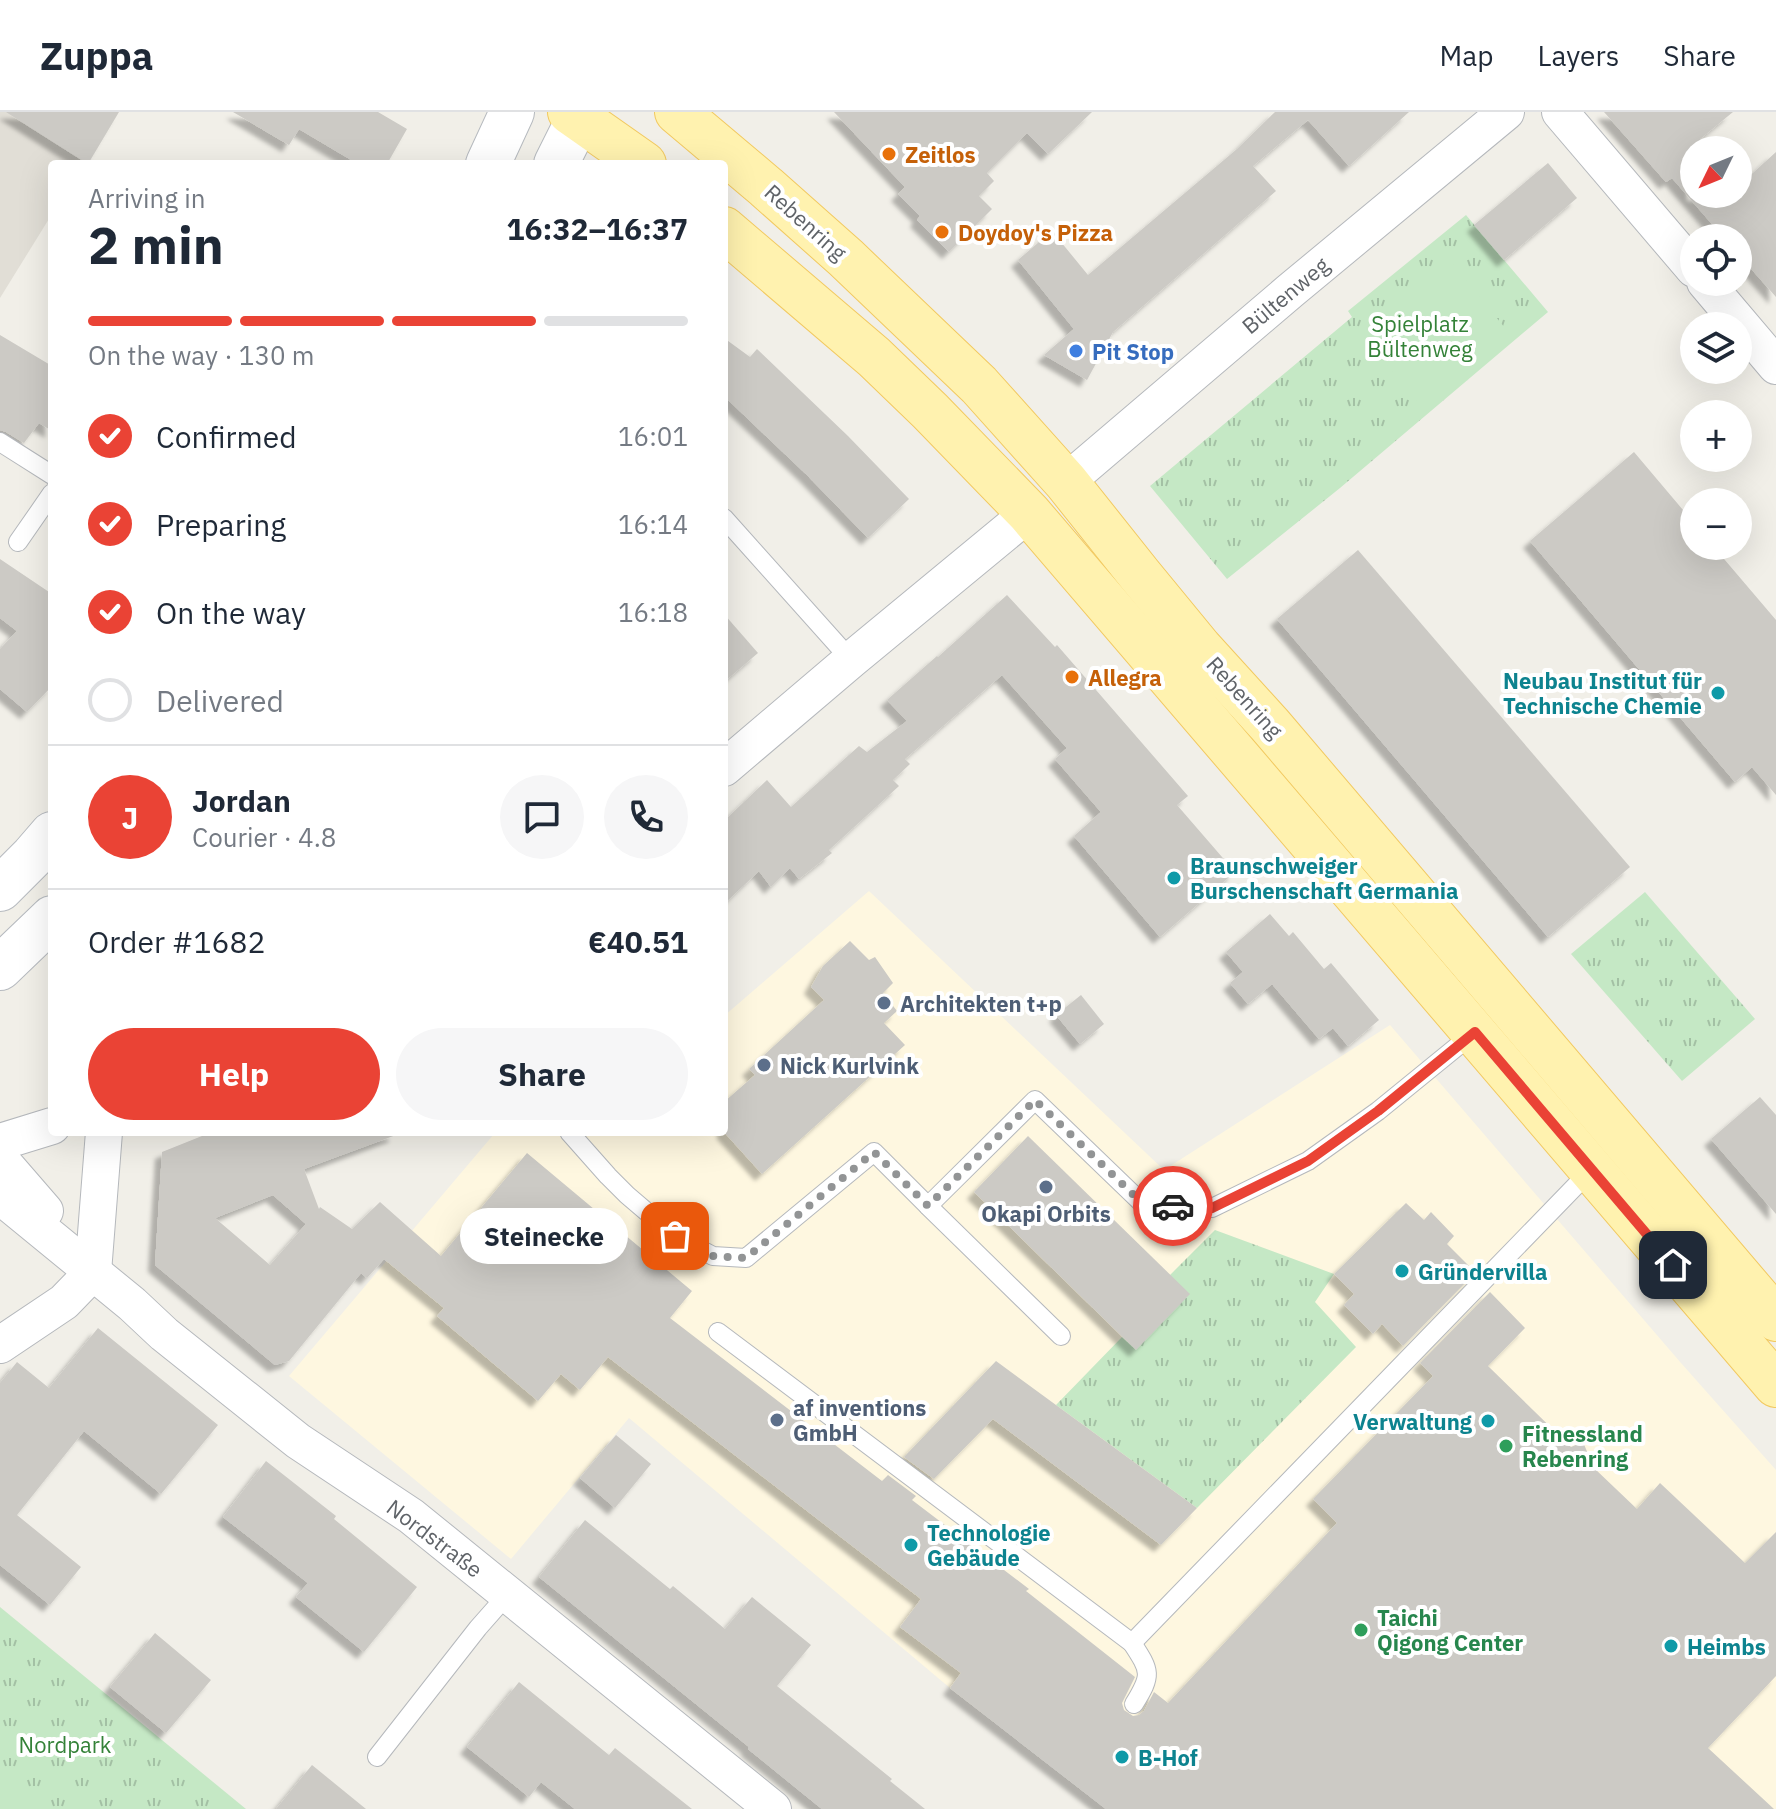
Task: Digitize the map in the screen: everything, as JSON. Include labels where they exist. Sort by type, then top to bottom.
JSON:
[{"type":"main road","points":[[490,160],[512,112]]},
{"type":"main road","name":"Rebenring","points":[[677,112],[766,187],[922,330],[979,385],[1066,482],[1200,648],[1319,782],[1606,1154],[1776,1385]]},
{"type":"main road","points":[[558,160],[577,114],[639,160]]},
{"type":"main road","name":"Rebenring","points":[[728,232],[874,357],[1029,513],[1475,1032],[1776,1319]]},
{"type":"main road","points":[[0,889],[48,839]]},
{"type":"main road","points":[[0,968],[48,922]]},
{"type":"street","points":[[1560,112],[1680,253]]},
{"type":"street","name":"Bültenweg","points":[[1066,482],[1290,291],[1486,117]]},
{"type":"street","points":[[1717,296],[1776,366]]},
{"type":"street","points":[[728,765],[1029,513]]},
{"type":"street","points":[[0,1142],[48,1127]]},
{"type":"street","points":[[0,1345],[64,1302],[93,1272],[104,1136]]},
{"type":"street","name":"Nordstraße","points":[[0,1159],[86,1258],[93,1272]]},
{"type":"street","name":"Nordstraße","points":[[0,1196],[164,1334],[298,1441],[411,1516],[773,1809]]},
{"type":"lane","points":[[0,442],[48,472]]},
{"type":"lane","points":[[18,542],[48,499]]},
{"type":"lane","points":[[728,522],[851,660]]},
{"type":"lane","points":[[928,1206],[1035,1100],[1144,1205],[1212,1208],[1308,1161],[1378,1111],[1475,1032]]},
{"type":"lane","points":[[573,1136],[627,1195],[675,1236],[713,1256],[746,1258],[874,1152],[1061,1336]]},
{"type":"lane","points":[[1132,1643],[1606,1154]]},
{"type":"lane","points":[[718,1332],[1132,1643],[1146,1665],[1147,1683],[1134,1704]]},
{"type":"lane","points":[[377,1757],[508,1594]]},
{"type":"shaded area","points":[[0,112],[115,112],[85,160],[48,160],[48,220],[0,298]]},
{"type":"shaded area","points":[[869,891],[1164,1170],[1390,1025],[1776,1470],[1776,1809],[1109,1809],[950,1688],[629,1418],[511,1559],[289,1376],[492,1136],[728,1136],[728,1013]]},
{"type":"green space","name":"Spielplatz Bültenweg","points":[[1466,215],[1548,312],[1227,579],[1150,486],[1352,317],[1348,311]]},
{"type":"green space","points":[[1453,264],[1505,328],[1417,401],[1364,337]]},
{"type":"green space","points":[[1645,892],[1755,1019],[1682,1081],[1571,954]]},
{"type":"green space","points":[[1215,1230],[1334,1274],[1315,1302],[1356,1347],[1197,1508],[1056,1405],[1122,1337],[1136,1349],[1170,1275]]},
{"type":"green space","name":"Nordpark","points":[[0,1607],[246,1809],[0,1809]]},
{"type":"green space","points":[[0,1777],[35,1809],[0,1809]]},
{"type":"building","points":[[6,112],[119,112],[90,160],[82,160]]},
{"type":"building","points":[[233,112],[378,112],[407,129],[389,160],[351,160],[299,129],[289,145]]},
{"type":"building","points":[[834,112],[1092,112],[1048,154],[1027,133],[987,173],[994,181],[979,196],[992,209],[949,252],[917,220],[920,216],[898,194],[905,187]]},
{"type":"building","points":[[1275,112],[1409,112],[1349,166],[1308,120],[1253,166],[1276,191],[1113,332],[1087,380],[1044,355],[1074,329],[1018,260],[1052,231],[1088,275],[1237,149]]},
{"type":"building","points":[[1604,112],[1733,112],[1704,136],[1680,136],[1680,187],[1672,178],[1666,182]]},
{"type":"building","points":[[1776,152],[1776,297],[1752,270],[1752,224],[1712,224],[1698,208],[1752,208],[1752,174]]},
{"type":"building","points":[[1548,163],[1577,198],[1504,260],[1474,225]]},
{"type":"building","points":[[0,335],[48,364],[48,429],[39,423],[24,443],[0,430]]},
{"type":"building","points":[[728,341],[750,357],[757,349],[909,499],[868,538],[728,400]]},
{"type":"building","name":"Neubau Institut für Technische Chemie","points":[[1634,452],[1680,506],[1680,560],[1725,560],[1776,620],[1776,795],[1752,767],[1735,782],[1530,541]]},
{"type":"building","points":[[1358,550],[1630,867],[1548,937],[1277,619]]},
{"type":"building","points":[[0,559],[48,591],[48,690],[27,712],[0,689],[0,649],[17,631],[0,618]]},
{"type":"building","points":[[1007,595],[1055,647],[1057,645],[1188,796],[1177,805],[1235,872],[1160,937],[1074,836],[1101,812],[1055,759],[1067,748],[1002,675],[905,759],[910,764],[893,780],[899,786],[829,850],[832,853],[799,879],[790,868],[771,887],[759,871],[728,900],[728,817],[767,780],[791,807],[859,746],[867,752],[907,721],[887,700]]},
{"type":"building","points":[[728,619],[758,653],[728,679]]},
{"type":"building","points":[[1270,914],[1289,936],[1293,932],[1324,969],[1331,963],[1379,1020],[1348,1046],[1333,1028],[1319,1039],[1272,984],[1248,1004],[1230,983],[1243,972],[1226,952]]},
{"type":"building","points":[[850,941],[869,960],[875,957],[893,983],[883,993],[897,1011],[884,1023],[905,1045],[762,1174],[728,1136],[728,1099],[755,1075],[749,1069],[824,1000],[811,987],[823,966]]},
{"type":"building","points":[[1081,995],[1104,1024],[1080,1044],[1056,1015]]},
{"type":"building","points":[[1760,1097],[1776,1115],[1776,1214],[1711,1139]]},
{"type":"building","points":[[202,1136],[393,1136],[304,1169],[319,1209],[352,1229],[380,1202],[441,1256],[527,1153],[692,1291],[670,1318],[882,1481],[888,1475],[916,1496],[912,1500],[1029,1589],[1026,1591],[1135,1677],[1122,1703],[1124,1710],[1133,1716],[1144,1711],[1154,1692],[1168,1703],[1337,1523],[1313,1499],[1433,1376],[1420,1363],[1490,1292],[1525,1328],[1488,1366],[1571,1447],[1583,1442],[1594,1468],[1637,1509],[1660,1483],[1745,1563],[1776,1532],[1776,1676],[1708,1748],[1774,1809],[1106,1809],[950,1688],[961,1673],[900,1627],[921,1599],[608,1357],[580,1390],[561,1374],[538,1401],[437,1316],[444,1308],[384,1259],[367,1278],[361,1273],[289,1361],[275,1365],[155,1265],[162,1152]],"holes":[[[273,1195],[306,1224],[270,1265],[215,1218]]]},
{"type":"building","points":[[1028,1136],[1190,1294],[1136,1350],[974,1192]]},
{"type":"building","name":"Gründervilla","points":[[1406,1203],[1424,1220],[1431,1212],[1454,1236],[1447,1244],[1471,1268],[1468,1270],[1473,1275],[1403,1346],[1382,1324],[1373,1334],[1344,1305],[1354,1294],[1334,1274]]},
{"type":"building","points":[[98,1328],[218,1425],[161,1494],[84,1431],[17,1515],[81,1567],[50,1605],[0,1565],[0,1383],[17,1362],[49,1388]]},
{"type":"building","points":[[996,1361],[1197,1508],[1161,1545],[993,1419],[934,1479],[904,1457]]},
{"type":"building","points":[[616,1435],[651,1464],[615,1508],[580,1478]]},
{"type":"building","points":[[266,1461],[336,1516],[334,1519],[417,1587],[364,1652],[296,1597],[308,1583],[223,1517]]},
{"type":"building","points":[[585,1520],[725,1629],[752,1597],[811,1645],[777,1686],[925,1809],[822,1809],[539,1577]]},
{"type":"building","points":[[155,1633],[211,1680],[166,1733],[110,1687]]},
{"type":"building","points":[[519,1682],[609,1755],[615,1748],[692,1809],[575,1809],[541,1782],[529,1797],[467,1747]]},
{"type":"building","points":[[312,1765],[366,1809],[276,1809]]},
{"type":"way so far","points":[[675,1236],[713,1256],[746,1258],[874,1152],[928,1206],[1035,1100],[1144,1205],[1173,1206]]},
{"type":"place","name":"Zeitlos","points":[[889,154]]},
{"type":"place","name":"Doydoy's Pizza","points":[[942,232]]},
{"type":"place","name":"Pit Stop","points":[[1076,351]]},
{"type":"place","name":"Allegra","points":[[1072,677]]},
{"type":"place","name":"Neubau Institut für Technische Chemie","points":[[1718,693]]},
{"type":"place","name":"Braunschweiger Burschenschaft Germania","points":[[1174,878]]},
{"type":"place","name":"Architekten t+p","points":[[884,1003]]},
{"type":"place","name":"Nick Kurlvink","points":[[764,1065]]},
{"type":"place","name":"Okapi Orbits","points":[[1046,1187]]},
{"type":"place","name":"Steinecke","points":[[675,1236]]},
{"type":"place","name":"Gründervilla","points":[[1402,1271]]},
{"type":"place","name":"af inventions GmbH","points":[[777,1420]]},
{"type":"place","name":"Verwaltung","points":[[1488,1421]]},
{"type":"place","name":"Fitnessland Rebenring","points":[[1506,1446]]},
{"type":"place","name":"Technologie Gebäude","points":[[911,1545]]},
{"type":"place","name":"Taichi Qigong Center","points":[[1361,1630]]},
{"type":"place","name":"Heimbs","points":[[1671,1646]]},
{"type":"place","name":"B-Hof","points":[[1122,1757]]},
{"type":"route","points":[[1173,1206],[1212,1208],[1308,1161],[1378,1111],[1475,1032],[1673,1265]]}]
